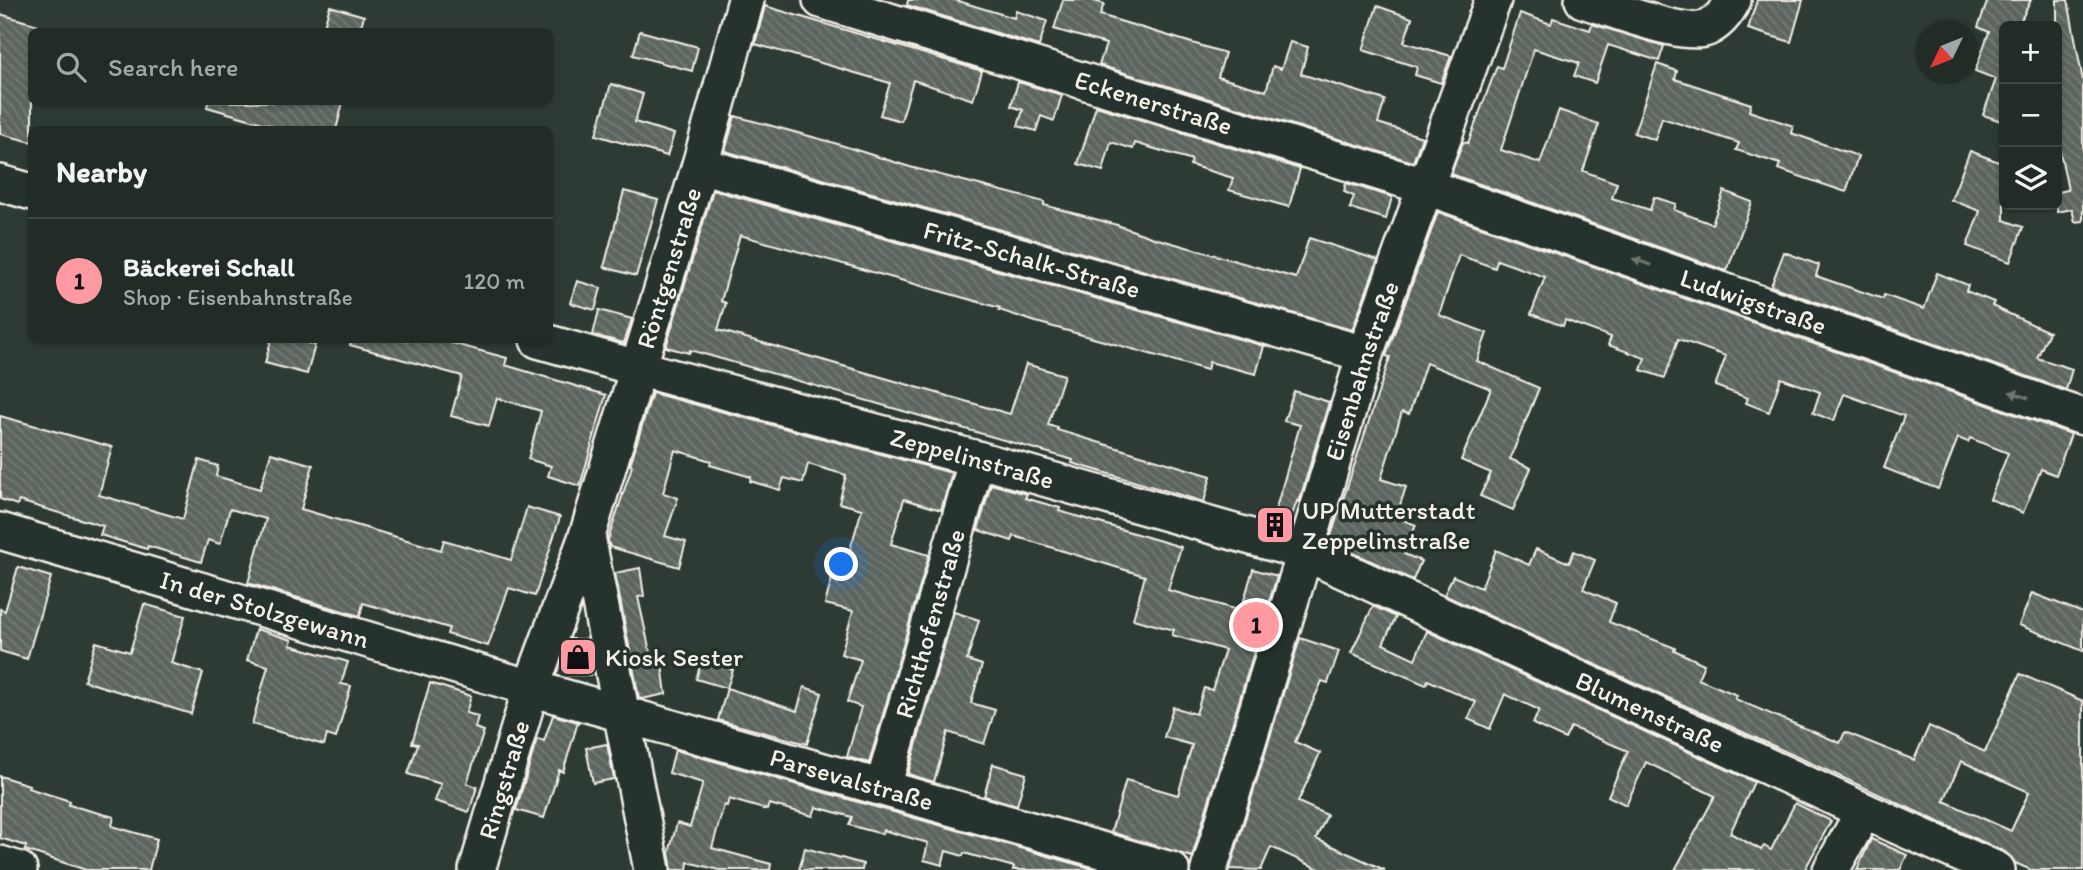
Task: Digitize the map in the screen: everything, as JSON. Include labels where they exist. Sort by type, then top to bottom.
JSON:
[{"type":"street","name":"Röntgenstraße","points":[[531,688],[587,536],[700,165],[746,0]]},
{"type":"street","name":"Eckenerstraße","points":[[821,0],[885,9],[1424,186]]},
{"type":"street","name":"Eisenbahnstraße","points":[[1209,870],[1365,354],[1493,0]]},
{"type":"street","points":[[1583,0],[1679,30],[1706,29],[1725,15],[1733,0]]},
{"type":"street","name":"Fritz-Schalk-Straße","points":[[700,165],[1365,354]]},
{"type":"street","points":[[0,183],[28,191]]},
{"type":"street","name":"Ludwigstraße","points":[[1424,186],[2083,417]]},
{"type":"street","name":"Zeppelinstraße","points":[[548,343],[977,459],[1304,552]]},
{"type":"street","name":"Richthofenstraße","points":[[883,787],[977,459]]},
{"type":"street","name":"In der Stolzgewann","points":[[0,531],[531,688]]},
{"type":"street","points":[[587,536],[652,870]]},
{"type":"street","name":"Blumenstraße","points":[[1304,552],[1997,870]]},
{"type":"street","name":"Parsevalstraße","points":[[531,688],[1171,870]]},
{"type":"street","name":"Ringstraße","points":[[477,870],[531,688]]},
{"type":"street","points":[[1831,870],[1864,811]]},
{"type":"street","points":[[0,864],[19,870]]},
{"type":"building","points":[[908,0],[955,0],[1014,18],[1016,11],[1047,21],[1039,46],[907,5]]},
{"type":"building","points":[[1063,0],[1091,0],[1104,4],[1100,15],[1225,53],[1218,77],[1266,91],[1273,66],[1281,69],[1290,42],[1308,47],[1301,74],[1385,100],[1378,123],[1422,137],[1413,162],[1099,65],[1106,44],[1054,29]]},
{"type":"building","points":[[1757,0],[1803,0],[1791,42],[1748,29]]},
{"type":"building","points":[[1988,0],[2031,0],[2020,21],[1999,21],[1999,120],[1983,115],[1996,79],[1978,72],[1978,63],[1989,32],[1978,27]]},
{"type":"building","points":[[2057,0],[2068,0],[2083,81],[2083,221],[2075,222],[2072,209],[2057,212],[2062,210],[2062,191],[2068,190],[2062,161],[2062,21],[2057,21]]},
{"type":"building","points":[[330,6],[364,16],[360,28],[323,28]]},
{"type":"building","points":[[765,6],[982,71],[973,100],[913,80],[901,121],[880,115],[890,83],[755,44]]},
{"type":"building","points":[[1377,6],[1412,18],[1404,42],[1451,56],[1441,83],[1415,75],[1417,67],[1363,50]]},
{"type":"building","points":[[1520,13],[1551,24],[1553,18],[1590,30],[1592,24],[1664,46],[1659,61],[1608,45],[1595,83],[1574,76],[1579,63],[1534,49],[1501,150],[1540,163],[1559,110],[1599,124],[1583,171],[1617,183],[1612,198],[1650,210],[1654,197],[1676,204],[1674,210],[1712,224],[1724,191],[1752,202],[1727,271],[1451,174],[1463,142],[1468,143],[1497,66],[1502,68]]},
{"type":"building","points":[[0,14],[38,25],[37,28],[28,28],[28,105],[32,105],[32,126],[28,126],[28,141],[0,134]]},
{"type":"building","points":[[640,31],[698,47],[692,71],[633,55]]},
{"type":"building","points":[[1657,64],[1677,71],[1675,79],[1751,104],[1749,111],[1793,126],[1791,133],[1858,156],[1846,192],[1778,169],[1780,164],[1736,150],[1739,143],[1662,118],[1655,140],[1634,133]]},
{"type":"building","points":[[1018,82],[1062,95],[1054,121],[1041,116],[1036,131],[1018,126],[1023,110],[1011,106]]},
{"type":"building","points":[[611,84],[643,94],[635,122],[674,134],[667,156],[596,135]]},
{"type":"building","points":[[342,105],[337,126],[273,126],[207,107]]},
{"type":"building","points":[[1096,106],[1300,169],[1289,207],[1229,190],[1233,178],[1190,165],[1192,160],[1135,143],[1133,149],[1111,142],[1103,171],[1078,164]]},
{"type":"building","points":[[735,116],[910,167],[1044,202],[1044,205],[1296,278],[1309,238],[1378,260],[1352,330],[725,151]]},
{"type":"building","points":[[1970,151],[1999,162],[1999,210],[2004,210],[2004,220],[2023,227],[2010,262],[1967,246],[1980,211],[1951,200]]},
{"type":"building","points":[[1346,183],[1392,197],[1386,219],[1350,208],[1354,196],[1344,192]]},
{"type":"building","points":[[713,190],[1264,346],[1256,374],[1209,362],[1207,370],[740,235],[721,301],[726,303],[718,330],[1010,414],[1026,364],[1064,375],[1048,425],[1211,476],[1204,502],[1072,463],[1073,460],[917,415],[690,350],[689,353],[666,347]]},
{"type":"building","points":[[624,191],[658,200],[636,276],[604,267]]},
{"type":"building","points":[[1438,212],[2071,434],[2056,475],[2041,469],[2023,513],[1990,499],[2008,453],[1970,438],[1968,442],[1958,438],[1938,489],[1884,468],[1904,416],[1844,394],[1834,421],[1813,413],[1820,392],[1781,378],[1769,412],[1746,403],[1748,398],[1715,386],[1726,356],[1678,339],[1665,378],[1641,370],[1645,358],[1608,345],[1611,337],[1565,320],[1563,326],[1531,314],[1545,277],[1497,260],[1495,268],[1459,255],[1439,315],[1487,333],[1477,361],[1539,388],[1510,459],[1531,468],[1513,510],[1480,496],[1491,473],[1461,460],[1491,389],[1426,363],[1409,414],[1402,412],[1381,479],[1406,487],[1396,517],[1416,525],[1404,554],[1421,561],[1413,580],[1329,542],[1390,357],[1386,356]]},
{"type":"building","points":[[1784,252],[1819,265],[1816,276],[1883,299],[1884,295],[1924,309],[1937,273],[1968,285],[1966,291],[1994,302],[1992,306],[2049,332],[2037,358],[2072,369],[2066,390],[1771,286]]},
{"type":"building","points":[[577,281],[601,288],[595,310],[570,303]]},
{"type":"building","points":[[599,310],[632,319],[624,343],[593,335]]},
{"type":"building","points":[[270,343],[315,345],[307,374],[265,363]]},
{"type":"building","points":[[451,343],[507,358],[505,365],[606,395],[580,486],[548,476],[551,466],[528,459],[541,411],[497,398],[489,426],[451,416],[462,376],[350,345]]},
{"type":"building","points":[[1294,391],[1329,402],[1299,502],[1297,501],[1288,527],[1272,522],[1300,425],[1284,421]]},
{"type":"building","points":[[652,393],[952,473],[941,510],[904,499],[891,544],[929,555],[869,763],[847,757],[861,707],[847,702],[861,660],[841,654],[853,611],[825,604],[835,567],[844,570],[862,509],[839,503],[846,475],[808,464],[803,483],[784,478],[780,490],[750,481],[751,477],[710,465],[711,461],[675,450],[663,493],[678,498],[665,536],[686,542],[679,567],[610,547],[608,540]]},
{"type":"building","points":[[0,416],[112,447],[99,495],[183,519],[199,460],[218,466],[216,476],[260,489],[271,453],[313,465],[301,509],[441,550],[444,540],[511,560],[527,507],[560,517],[535,596],[509,588],[488,646],[447,634],[449,628],[363,603],[360,616],[248,583],[266,519],[230,509],[220,544],[208,540],[201,562],[100,535],[103,526],[19,501],[17,505],[0,499]]},
{"type":"building","points":[[991,484],[1027,494],[1025,498],[1060,508],[1059,511],[1181,547],[1168,590],[1241,611],[1253,569],[1277,576],[1192,857],[1111,832],[1126,780],[1178,795],[1192,745],[1164,737],[1173,707],[1196,714],[1204,688],[1212,690],[1225,650],[1172,635],[1174,630],[1133,619],[1145,576],[1014,536],[1012,541],[978,530]]},
{"type":"building","points":[[1536,549],[1569,563],[1574,551],[1595,560],[1583,589],[1616,603],[1609,622],[1675,648],[1674,650],[1704,664],[1698,679],[1737,695],[1735,699],[1840,743],[1845,732],[1914,760],[1929,726],[1985,752],[2020,674],[2083,701],[2083,870],[2031,870],[2015,863],[2005,852],[1444,595],[1453,576],[1481,588],[1496,550],[1529,565]],"holes":[[[1961,761],[2029,792],[2011,831],[1944,801]]]},
{"type":"building","points":[[18,567],[51,577],[27,659],[0,651],[0,609],[5,611]]},
{"type":"building","points":[[640,568],[644,596],[638,597],[653,666],[662,664],[666,694],[642,699],[639,698],[615,573]]},
{"type":"building","points":[[2032,593],[2083,613],[2083,651],[2019,625]]},
{"type":"building","points":[[144,604],[185,616],[171,663],[203,673],[191,714],[84,681],[96,642],[130,652]]},
{"type":"building","points":[[1373,606],[1396,617],[1383,644],[1415,659],[1427,631],[1754,782],[1730,833],[1761,850],[1764,846],[1771,850],[1795,803],[1831,821],[1805,869],[1807,870],[1675,870],[1715,796],[1646,762],[1626,805],[1608,796],[1628,751],[1571,727],[1565,739],[1533,724],[1539,710],[1505,694],[1490,729],[1468,719],[1476,702],[1428,680],[1426,685],[1351,653]]},
{"type":"building","points":[[954,612],[979,620],[967,660],[982,665],[971,703],[995,710],[984,744],[948,732],[934,782],[908,774]]},
{"type":"building","points":[[256,629],[292,640],[290,645],[348,662],[341,684],[351,686],[336,738],[327,735],[324,745],[252,724],[268,666],[247,660]]},
{"type":"building","points":[[1300,638],[1339,651],[1328,683],[1322,681],[1295,742],[1320,753],[1298,802],[1327,815],[1316,839],[1385,870],[1321,870],[1271,847],[1261,870],[1230,869]]},
{"type":"building","name":"Kiosk Sester","points":[[570,639],[587,639],[590,675],[568,675],[567,648]]},
{"type":"building","points":[[702,660],[733,670],[727,688],[696,679]]},
{"type":"building","points":[[430,683],[471,696],[466,713],[478,716],[475,728],[484,731],[467,783],[477,787],[469,812],[435,801],[441,784],[408,774],[418,744],[412,743]]},
{"type":"building","points":[[804,687],[822,693],[807,744],[718,720],[727,688],[797,711]]},
{"type":"building","points":[[553,715],[578,722],[563,772],[559,770],[544,818],[516,810],[537,739],[544,741]]},
{"type":"building","points":[[607,744],[614,779],[593,783],[586,748]]},
{"type":"building","points":[[675,750],[1097,870],[1013,870],[1014,867],[964,853],[963,856],[946,851],[942,865],[924,860],[928,843],[883,830],[882,834],[849,825],[852,817],[816,807],[813,816],[769,804],[767,810],[729,799],[727,806],[724,805],[712,848],[771,864],[770,870],[719,870],[688,862],[687,870],[672,870],[669,853],[677,823],[690,827],[703,783],[669,773]]},
{"type":"building","points":[[993,764],[1026,774],[1017,805],[984,796]]},
{"type":"building","points":[[0,776],[70,801],[69,805],[114,817],[112,826],[157,839],[149,870],[86,870],[25,850],[26,846],[0,838]]},
{"type":"building","points":[[1871,839],[1907,855],[1900,870],[1857,870]]},
{"type":"building","points":[[805,848],[863,864],[862,870],[799,870]]},
{"type":"place","name":"UP Mutterstadt Zeppelinstraße","points":[[1275,525]]},
{"type":"place","name":"Bäckerei Schall","points":[[1256,625]]},
{"type":"place","name":"Kiosk Sester","points":[[578,657]]}]
